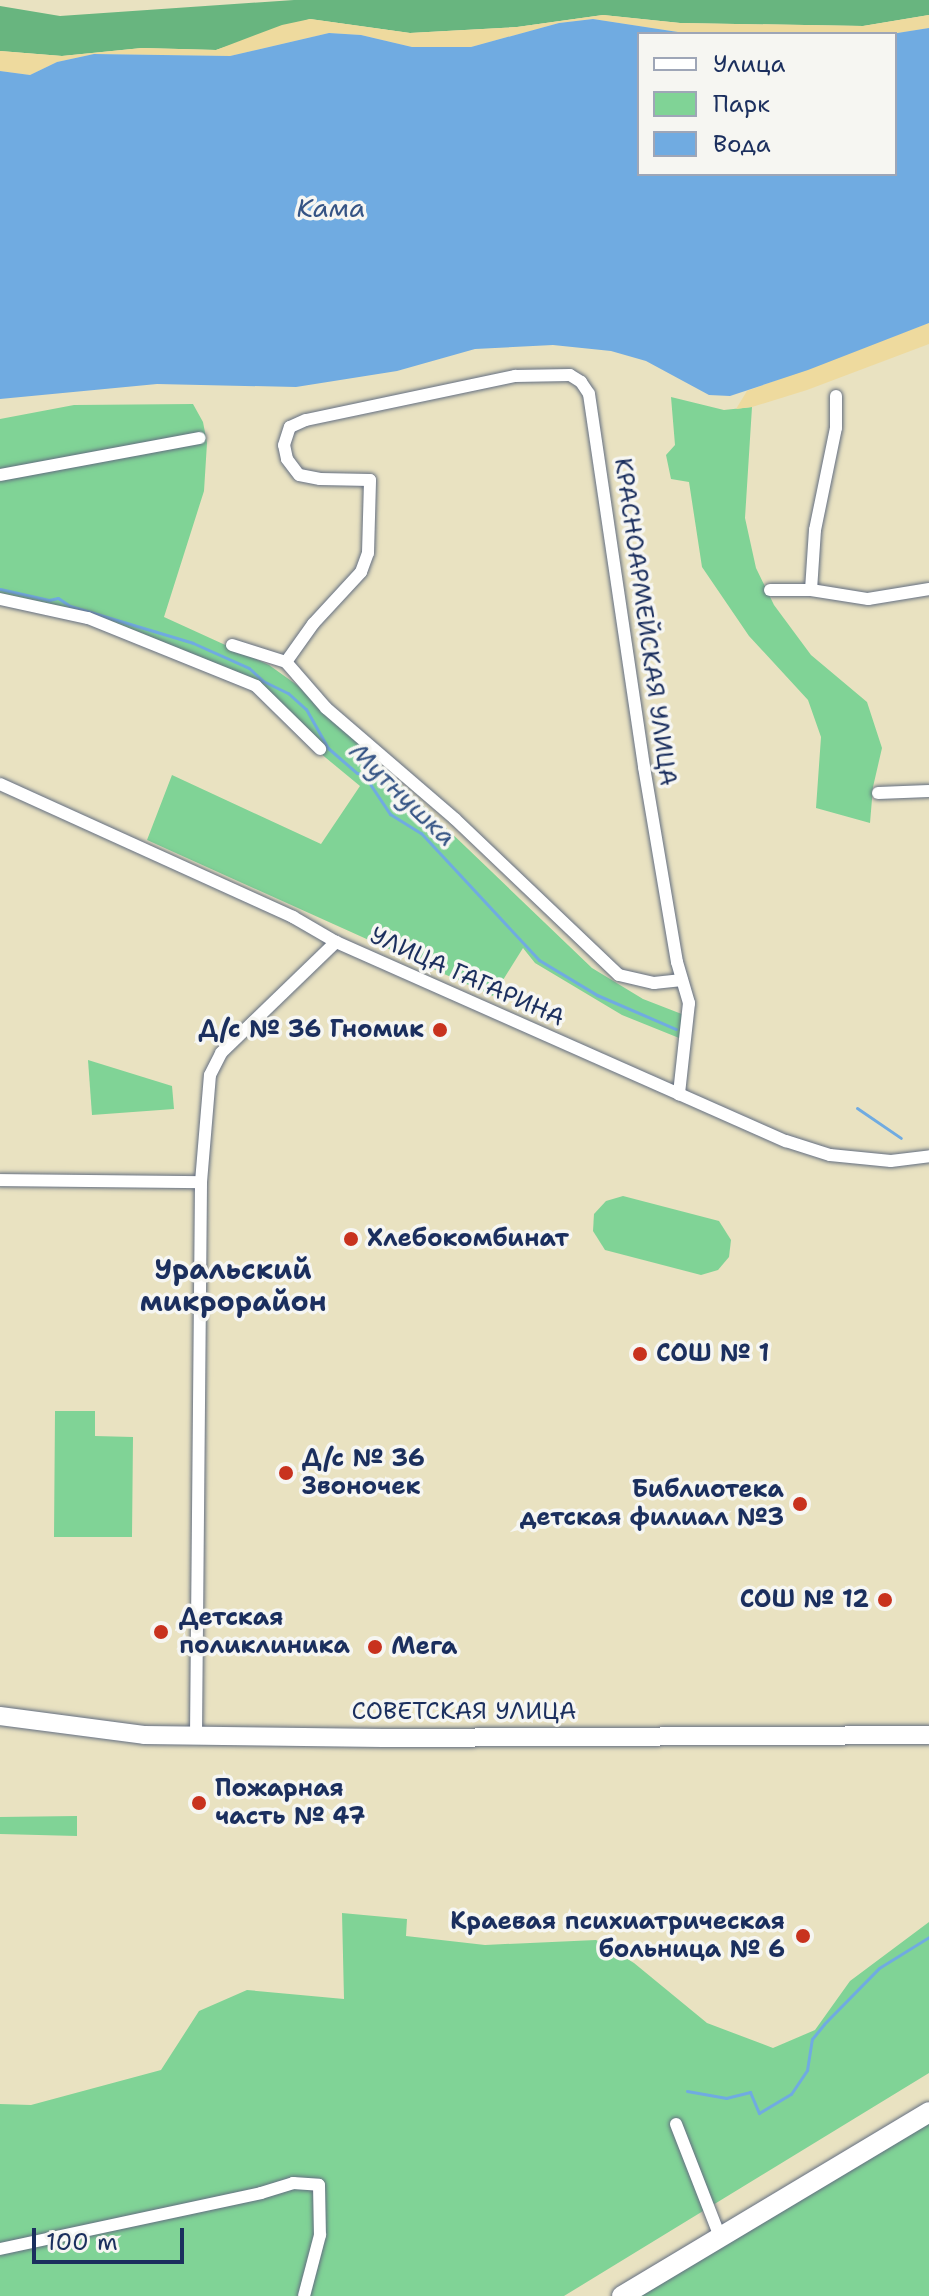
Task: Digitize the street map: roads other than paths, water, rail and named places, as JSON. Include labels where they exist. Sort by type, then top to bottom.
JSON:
[{"type":"main road","name":"СОВЕТСКАЯ УЛИЦА","points":[[0,1716],[124,1733],[196,1735],[929,1735]]},
{"type":"main road","points":[[622,2296],[929,2112]]},
{"type":"street","name":"КРАСНОАРМЕЙСКАЯ УЛИЦА","points":[[286,662],[313,624],[361,572],[368,553],[370,494],[370,480],[320,479],[299,475],[287,459],[284,445],[290,427],[306,420],[515,376],[570,375],[581,382],[589,394],[622,630],[682,980]]},
{"type":"street","points":[[811,590],[815,530],[836,428],[836,396]]},
{"type":"street","points":[[0,475],[200,438]]},
{"type":"street","points":[[770,590],[811,590],[868,599],[929,589]]},
{"type":"street","points":[[0,599],[88,618],[256,686],[320,749]]},
{"type":"street","points":[[232,645],[286,662],[326,708],[455,819],[619,975],[654,983],[682,980],[689,1003],[679,1094]]},
{"type":"street","name":"УЛИЦА ГАГАРИНА","points":[[0,784],[293,917],[336,942],[786,1141],[830,1155],[891,1161],[929,1156]]},
{"type":"street","points":[[878,793],[929,791]]},
{"type":"street","points":[[196,1735],[201,1182],[210,1075],[221,1053],[336,942]]},
{"type":"street","points":[[0,1180],[201,1182]]},
{"type":"street","points":[[676,2124],[720,2237]]},
{"type":"street","points":[[0,2249],[261,2193],[293,2183],[319,2185],[320,2235],[304,2296]]},
{"type":"water","name":"Кама","points":[[593,19],[678,32],[637,32],[637,176],[897,176],[897,33],[929,28],[929,323],[808,370],[730,396],[709,395],[646,361],[611,351],[553,345],[475,349],[397,371],[296,387],[157,384],[0,399],[0,71],[30,75],[57,62],[94,54],[230,56],[329,33],[361,35],[412,47],[471,47],[559,23]]},
{"type":"waterway","name":"Мутнушка","points":[[0,589],[49,600],[58,598],[70,606],[193,643],[249,668],[263,681],[288,693],[306,709],[328,748],[357,773],[364,775],[390,814],[421,833],[539,960],[597,995],[676,1029]]},
{"type":"waterway","name":"Мутнушка","points":[[857,1108],[901,1138]]},
{"type":"waterway","name":"Мутнушка","points":[[687,2091],[726,2098],[750,2092],[759,2113],[791,2094],[807,2070],[812,2039],[824,2024],[879,1968],[929,1937]]},
{"type":"place","name":"Д/с № 36 Гномик","points":[[440,1030]]},
{"type":"place","name":"Хлебокомбинат","points":[[351,1239]]},
{"type":"place","name":"СОШ № 1","points":[[640,1354]]},
{"type":"place","name":"Д/с № 36 Звоночек","points":[[286,1473]]},
{"type":"place","name":"Библиотека детская филиал №3","points":[[800,1504]]},
{"type":"place","name":"СОШ № 12","points":[[885,1600]]},
{"type":"place","name":"Детская поликлиника","points":[[161,1632]]},
{"type":"place","name":"Мега","points":[[375,1647]]},
{"type":"place","name":"Пожарная часть № 47","points":[[199,1803]]},
{"type":"place","name":"Краевая психиатрическая больница № 6","points":[[803,1936]]},
{"type":"district","name":"Уральский микрорайон","points":[[233,1285]]}]
